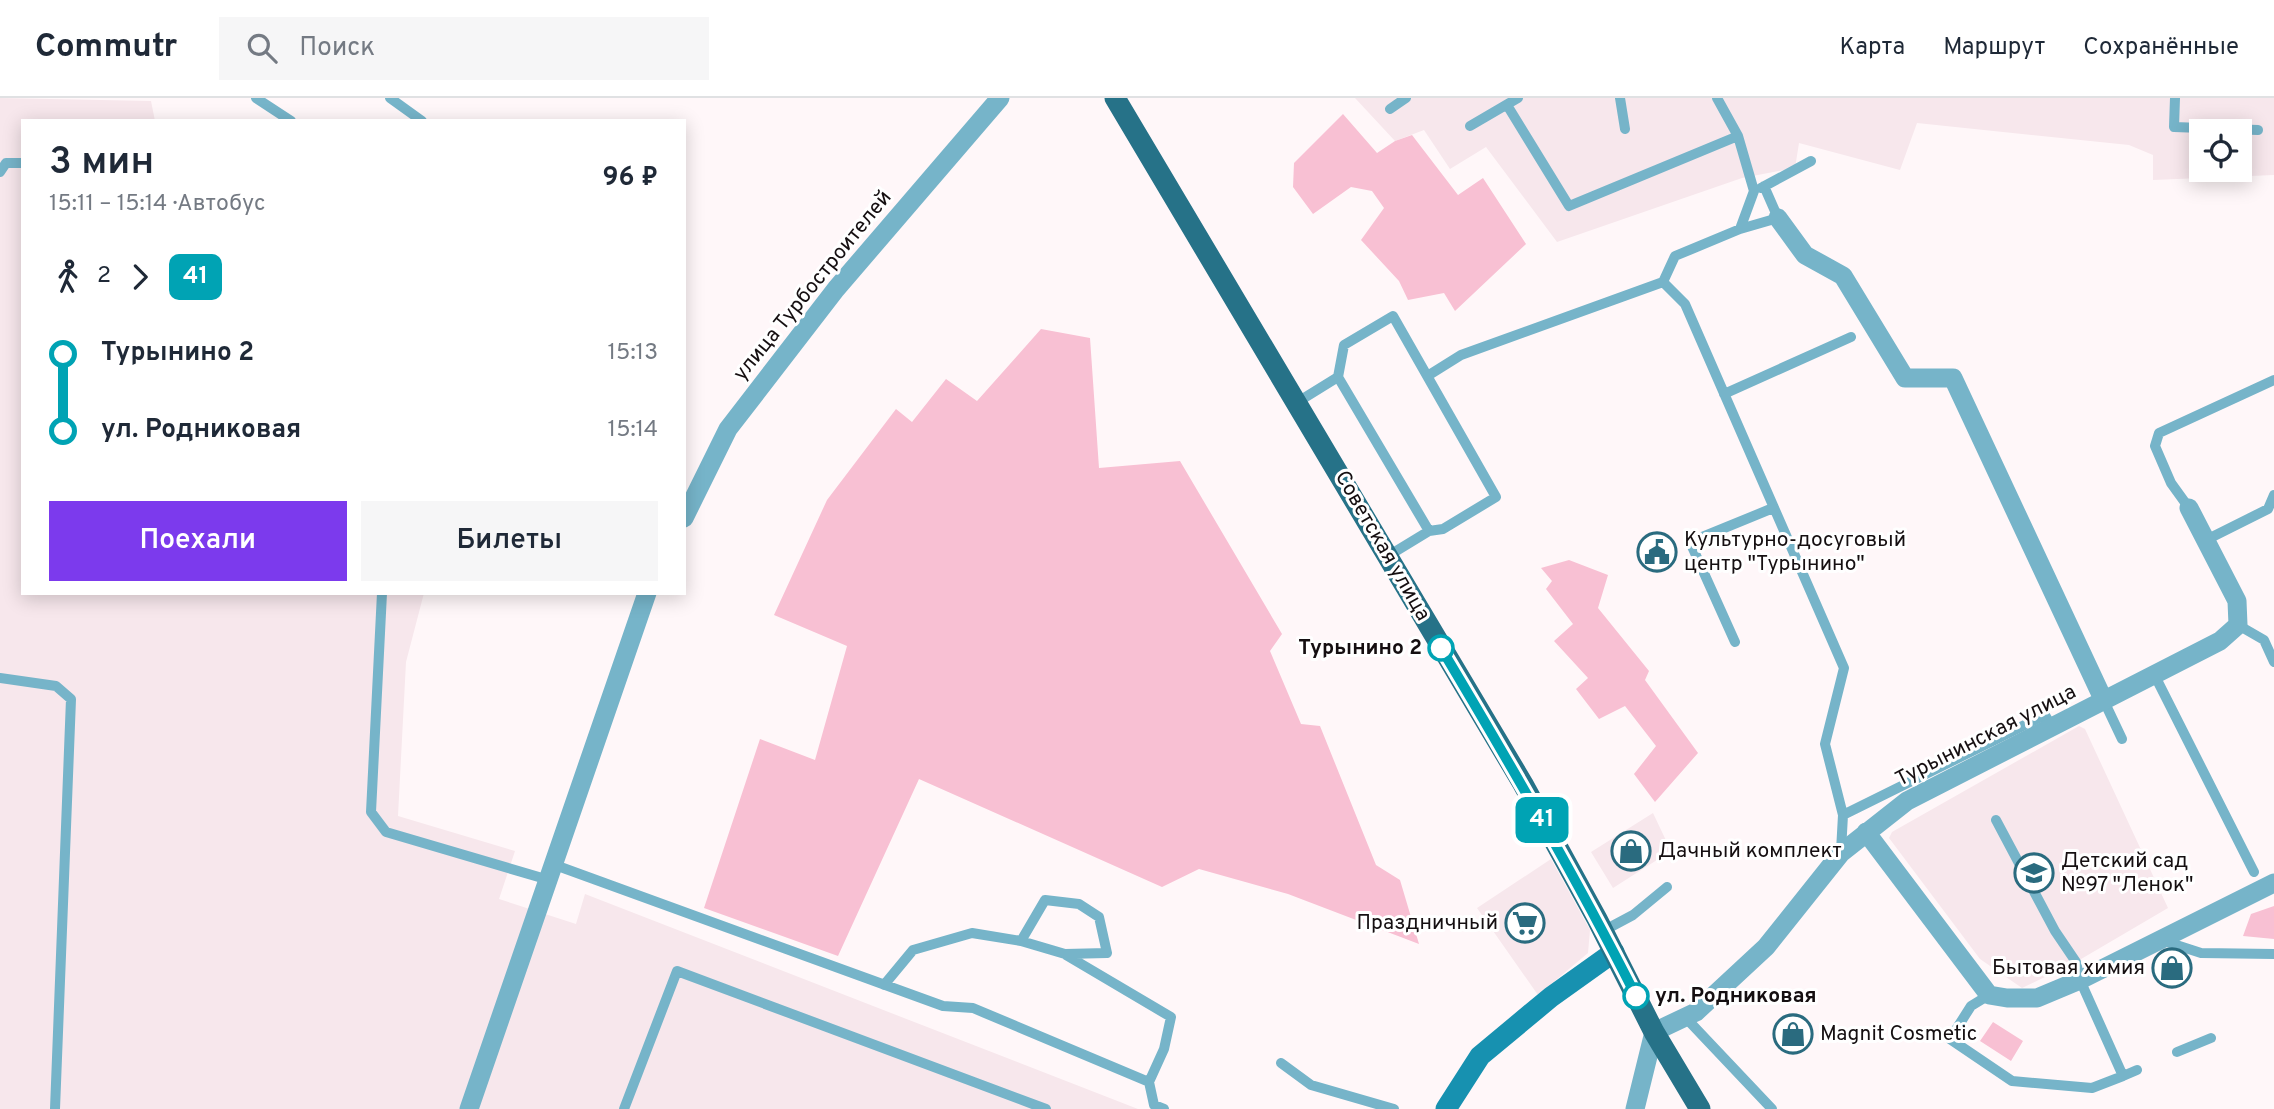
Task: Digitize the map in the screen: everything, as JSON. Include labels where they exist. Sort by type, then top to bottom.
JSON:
[{"type":"main road","name":"Советская улица","points":[[1115,98],[1522,784],[1603,931],[1654,1032],[1700,1109]]},
{"type":"street","name":"улица Турбостроителей","points":[[686,514],[728,429],[836,289],[1000,98]]},
{"type":"street","points":[[1778,218],[1805,255],[1843,276],[1905,379],[1953,378],[2104,701]]},
{"type":"street","points":[[2189,508],[2237,601],[2238,625]]},
{"type":"street","points":[[469,1109],[646,595]]},
{"type":"street","name":"Турынинская улица","points":[[1654,1032],[1696,1012],[1766,947],[1841,853],[1907,801],[2053,729],[2220,641],[2238,625]]},
{"type":"street","points":[[1866,832],[1989,995],[2007,998],[2037,998],[2080,980],[2274,883]]},
{"type":"street","points":[[1446,1109],[1480,1056],[1550,997],[1614,952]]},
{"type":"street","points":[[1635,1109],[1654,1032]]},
{"type":"lane","points":[[256,98],[288,119]]},
{"type":"lane","points":[[390,98],[419,119]]},
{"type":"lane","points":[[1390,108],[1406,98]]},
{"type":"lane","points":[[1470,126],[1518,98]]},
{"type":"lane","points":[[1620,98],[1625,130]]},
{"type":"lane","points":[[1429,375],[1461,355],[1663,282],[1675,256],[1740,229],[1778,218],[1759,189],[1738,136],[1717,98]]},
{"type":"lane","points":[[2175,98],[2174,127],[2258,130]]},
{"type":"lane","points":[[1507,105],[1569,206],[1738,136]]},
{"type":"lane","points":[[1740,229],[1759,189],[1811,161]]},
{"type":"lane","points":[[0,172],[6,163],[21,163]]},
{"type":"lane","points":[[1663,282],[1685,304],[1844,668],[1825,744],[1843,815],[1841,853]]},
{"type":"lane","points":[[1387,557],[1429,531],[1443,528],[1496,497],[1429,375],[1393,316],[1344,345],[1338,377],[1429,531]]},
{"type":"lane","points":[[1724,394],[1852,337]]},
{"type":"lane","points":[[1296,403],[1338,377]]},
{"type":"lane","points":[[2189,508],[2171,483],[2155,446],[2160,433],[2274,380]]},
{"type":"lane","points":[[2206,540],[2268,509],[2274,495]]},
{"type":"lane","points":[[1735,642],[1690,542],[1773,508]]},
{"type":"lane","points":[[383,595],[371,812],[386,832],[552,872],[943,1006],[973,1008],[1149,1082]]},
{"type":"lane","points":[[2238,625],[2264,640],[2274,662]]},
{"type":"lane","points":[[2154,674],[2254,872]]},
{"type":"lane","points":[[0,678],[56,686],[71,699],[55,1109]]},
{"type":"lane","points":[[2104,701],[2122,739]]},
{"type":"lane","points":[[1843,815],[2045,715],[2053,729]]},
{"type":"lane","points":[[1996,820],[2055,931],[2076,961],[2080,980],[2123,1076]]},
{"type":"lane","points":[[1603,931],[1633,915],[1667,887]]},
{"type":"lane","points":[[1021,941],[1045,900],[1079,904],[1099,917],[1107,953],[1065,954]]},
{"type":"lane","points":[[884,985],[913,950],[972,933],[1021,941],[1065,954],[1171,1017],[1164,1049],[1149,1082],[1154,1105],[1164,1109]]},
{"type":"lane","points":[[2160,939],[2201,953],[2274,954]]},
{"type":"lane","points":[[624,1109],[677,971],[1046,1109]]},
{"type":"lane","points":[[1989,995],[1971,1006],[1950,1039],[2012,1081],[2092,1088],[2137,1070]]},
{"type":"lane","points":[[1685,1017],[1772,1109]]},
{"type":"lane","points":[[2177,1052],[2211,1038]]},
{"type":"lane","points":[[1281,1063],[1311,1086],[1394,1109]]},
{"type":"shaded area","points":[[0,98],[151,101],[155,119],[21,119],[21,595],[423,595],[406,662],[398,816],[515,851],[499,899],[576,924],[585,894],[1138,1109],[0,1109]]},
{"type":"shaded area","points":[[1355,98],[2274,98],[2274,175],[2252,176],[2252,119],[2189,119],[2189,179],[2153,180],[2153,155],[2129,145],[1917,123],[1900,170],[1799,143],[1795,168],[1742,178],[1557,242],[1486,147],[1450,169],[1424,130],[1395,141]]},
{"type":"shaded area","points":[[1343,114],[1377,153],[1395,141],[1412,135],[1458,195],[1483,178],[1526,244],[1455,311],[1444,293],[1408,300],[1399,281],[1361,240],[1384,208],[1372,191],[1351,187],[1313,214],[1293,187],[1294,163]]},
{"type":"shaded area","points":[[1041,329],[1090,338],[1099,468],[1180,461],[1282,634],[1270,651],[1301,724],[1320,726],[1376,865],[1400,880],[1419,944],[1288,894],[1199,869],[1162,887],[919,779],[838,956],[704,908],[760,739],[815,760],[847,646],[774,615],[827,500],[896,409],[912,422],[946,379],[977,401]]},
{"type":"shaded area","points":[[1569,560],[1608,575],[1598,608],[1649,671],[1645,680],[1698,753],[1655,802],[1634,774],[1656,746],[1625,706],[1599,719],[1576,689],[1588,678],[1554,641],[1573,624],[1546,589],[1552,581],[1541,568]]},
{"type":"shaded area","name":"Детский сад №97 \"Ленок\"","points":[[2079,726],[2085,729],[2168,908],[2076,962],[2022,988],[1980,959],[1889,838],[1892,832]]},
{"type":"shaded area","name":"Дачный комплект","points":[[1653,813],[1671,851],[1613,888],[1591,852]]},
{"type":"shaded area","points":[[1551,859],[1590,930],[1588,953],[1538,995],[1477,908]]},
{"type":"shaded area","points":[[2274,906],[2274,939],[2243,936],[2251,914]]},
{"type":"shaded area","points":[[1993,1022],[2023,1041],[2011,1061],[1980,1041]]},
{"type":"bus line","name":"41","points":[[1441,648],[1522,784],[1597,919],[1636,996]]},
{"type":"place","name":"Культурно-досуговый центр \"Турынино\"","points":[[1657,552]]},
{"type":"place","name":"Турынино 2","points":[[1441,648]]},
{"type":"place","name":"Дачный комплект","points":[[1631,851]]},
{"type":"place","name":"Детский сад №97 \"Ленок\"","points":[[2034,873]]},
{"type":"place","name":"Праздничный","points":[[1525,923]]},
{"type":"place","name":"Бытовая химия","points":[[2172,968]]},
{"type":"place","name":"ул. Родниковая","points":[[1636,996]]},
{"type":"place","name":"Magnit Cosmetic","points":[[1793,1034]]}]
